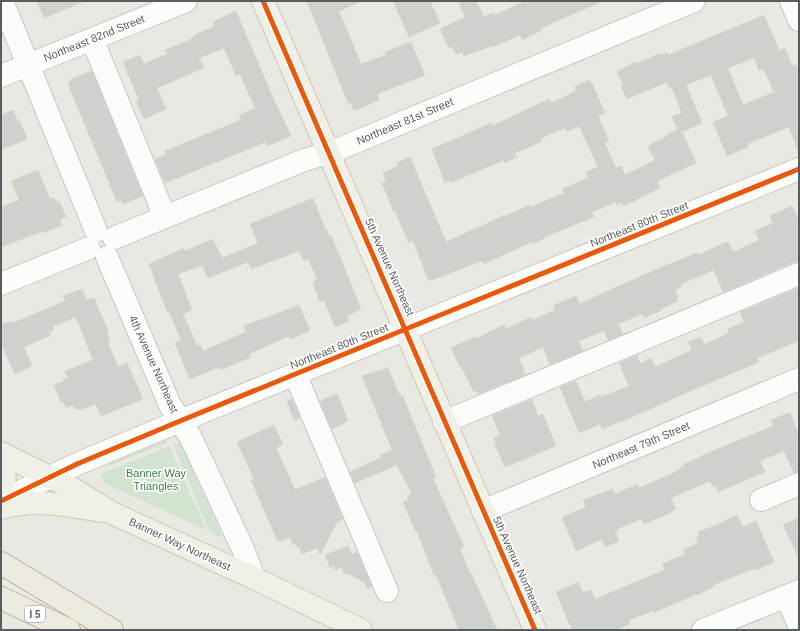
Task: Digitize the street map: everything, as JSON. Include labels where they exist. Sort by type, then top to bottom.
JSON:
[{"type":"highway","points":[[1,563],[112,630]]},
{"type":"highway","name":"I 5","points":[[1,598],[68,630]]},
{"type":"main road","name":"5th Avenue Northeast","points":[[263,1],[535,630]]},
{"type":"main road","name":"Banner Way Northeast","points":[[1,453],[52,477],[112,513],[254,578],[361,630]]},
{"type":"main road","points":[[1,462],[5,471],[5,482],[1,491]]},
{"type":"main road","points":[[1,508],[34,503],[49,503],[112,513]]},
{"type":"street","name":"4th Avenue Northeast","points":[[2,1],[29,64],[101,244],[170,405],[191,438],[254,578]]},
{"type":"street","name":"Northeast 82nd Street","points":[[1,76],[186,1]]},
{"type":"street","name":"Northeast 81st Street","points":[[1,284],[304,160],[329,153],[694,1]]},
{"type":"street","points":[[791,1],[799,20]]},
{"type":"street","points":[[92,39],[165,217]]},
{"type":"street","name":"Northeast 80th Street","points":[[1,501],[78,464],[180,421],[799,169]]},
{"type":"street","points":[[444,422],[799,274]]},
{"type":"street","points":[[295,374],[388,591]]},
{"type":"street","name":"Northeast 79th Street","points":[[483,511],[799,379]]},
{"type":"street","points":[[761,500],[799,484]]},
{"type":"street","points":[[703,630],[793,593],[799,625]]},
{"type":"green space","points":[[166,439],[167,443],[109,466],[108,462]]},
{"type":"green space","points":[[181,442],[223,538],[210,532],[173,445]]},
{"type":"green space","name":"Banner Way Triangles","points":[[169,446],[206,530],[104,483],[101,474]]},
{"type":"building","points":[[37,1],[85,1],[44,18]]},
{"type":"building","points":[[307,1],[362,1],[339,11],[361,64],[386,55],[385,52],[411,42],[425,75],[377,94],[379,100],[354,111],[350,102],[348,103]]},
{"type":"building","points":[[393,1],[430,1],[440,23],[409,37]]},
{"type":"building","points":[[458,1],[476,1],[484,17],[494,12],[495,15],[526,1],[603,1],[541,28],[542,30],[522,40],[520,35],[493,47],[492,46],[464,56],[462,52],[456,55],[452,46],[449,48],[440,29],[465,17]]},
{"type":"building","points":[[236,11],[291,136],[267,146],[266,142],[165,183],[155,159],[167,154],[165,151],[241,120],[239,115],[255,108],[240,74],[236,76],[224,48],[199,58],[204,68],[157,88],[166,109],[144,119],[136,101],[139,99],[123,62],[140,55],[144,64],[167,54],[165,50],[192,39],[191,38],[195,36],[194,35],[215,26],[213,22]]},
{"type":"building","points":[[764,15],[779,50],[785,48],[792,66],[796,65],[799,73],[799,151],[789,127],[747,144],[748,147],[727,156],[713,122],[728,116],[711,75],[686,85],[702,123],[682,132],[696,163],[657,181],[660,188],[637,200],[623,206],[622,202],[617,205],[616,202],[592,212],[594,217],[544,237],[545,238],[532,244],[531,242],[484,264],[482,261],[429,281],[413,241],[409,243],[395,211],[394,212],[382,183],[386,181],[383,173],[398,166],[397,163],[410,157],[446,242],[505,215],[530,205],[531,207],[564,193],[562,189],[588,178],[586,172],[598,167],[579,126],[567,132],[565,128],[541,138],[542,141],[515,153],[517,157],[505,163],[504,160],[450,183],[449,181],[445,183],[432,149],[491,123],[492,126],[549,99],[551,103],[576,91],[575,86],[589,80],[591,84],[592,83],[605,113],[598,116],[609,141],[605,143],[616,168],[621,166],[625,175],[655,160],[648,146],[667,136],[667,134],[678,130],[672,117],[682,113],[672,88],[670,89],[667,82],[627,99],[621,86],[623,85],[617,71],[636,62],[636,64],[659,54],[660,55],[667,52],[668,55]],"holes":[[[754,58],[759,71],[764,69],[774,92],[743,105],[728,68]]]},
{"type":"building","points":[[92,71],[143,196],[123,204],[121,200],[117,202],[68,84],[71,79]]},
{"type":"building","points":[[13,110],[18,122],[20,121],[27,139],[1,150],[1,115]]},
{"type":"building","points":[[38,170],[50,199],[54,198],[56,202],[59,201],[66,217],[60,219],[62,225],[44,233],[43,231],[1,247],[1,207],[19,200],[11,181]]},
{"type":"building","points":[[313,198],[326,231],[327,230],[329,236],[331,235],[361,309],[347,316],[349,321],[335,327],[324,300],[320,302],[313,283],[317,278],[308,259],[304,261],[299,251],[251,269],[248,262],[208,278],[202,265],[178,274],[192,310],[183,314],[197,346],[200,345],[203,351],[246,332],[244,326],[299,305],[310,331],[290,339],[289,336],[249,354],[251,357],[220,370],[219,367],[190,379],[175,343],[181,340],[169,311],[167,312],[149,264],[184,248],[185,251],[213,239],[222,258],[258,243],[250,224]]},
{"type":"building","points":[[792,206],[799,222],[799,262],[794,262],[723,292],[714,270],[681,284],[682,286],[675,290],[678,301],[661,309],[662,310],[644,318],[642,314],[618,324],[623,334],[608,340],[604,331],[579,341],[583,351],[550,364],[543,347],[519,358],[525,375],[478,394],[476,391],[474,392],[451,348],[475,337],[475,339],[504,325],[506,329],[531,317],[533,320],[555,310],[554,305],[576,296],[580,304],[662,267],[697,253],[698,255],[724,243],[728,242],[733,252],[759,240],[755,231],[773,223],[770,216]]},
{"type":"building","points":[[799,288],[799,341],[757,358],[759,362],[621,422],[602,429],[600,424],[579,433],[560,387],[576,381],[585,402],[600,395],[601,397],[629,386],[619,363],[637,355],[640,364],[651,358],[655,367],[692,350],[688,342],[701,337],[704,345],[729,333],[728,329],[744,322],[740,312]]},
{"type":"building","points":[[82,289],[86,300],[94,298],[109,333],[107,334],[110,342],[108,343],[118,367],[127,363],[143,399],[101,416],[96,404],[79,410],[78,408],[75,409],[73,405],[66,408],[63,401],[61,402],[54,385],[64,381],[63,379],[68,377],[65,371],[93,360],[76,317],[53,326],[54,330],[49,332],[51,335],[24,347],[32,366],[15,374],[1,343],[1,325],[12,321],[13,323],[65,301],[63,296]]},
{"type":"building","points":[[388,368],[400,396],[402,395],[436,477],[433,478],[464,547],[460,549],[497,630],[459,630],[436,575],[434,576],[417,531],[416,532],[403,502],[409,500],[407,496],[412,494],[397,465],[355,483],[350,472],[382,457],[381,455],[392,450],[362,376]]},
{"type":"building","points":[[337,394],[348,421],[332,429],[320,401]]},
{"type":"building","points":[[292,399],[300,418],[294,420],[287,401]]},
{"type":"building","points":[[532,399],[538,416],[543,414],[556,446],[505,467],[494,442],[496,442],[494,438],[500,435],[492,416]]},
{"type":"building","points":[[790,412],[799,436],[799,472],[794,473],[784,451],[760,461],[765,472],[718,492],[716,486],[713,487],[710,481],[671,498],[676,509],[670,513],[644,524],[641,519],[617,529],[618,531],[615,532],[619,541],[605,547],[602,539],[576,551],[562,517],[586,507],[583,500],[613,489],[615,494],[638,484],[639,488],[681,469],[680,468],[684,466],[684,464],[701,456],[773,426],[771,420]]},
{"type":"building","points":[[274,425],[283,444],[276,448],[295,490],[325,477],[343,519],[337,522],[320,555],[317,548],[302,554],[299,546],[297,547],[296,544],[293,545],[290,537],[278,542],[251,480],[254,479],[237,442]]},
{"type":"building","points":[[737,515],[743,527],[756,521],[774,562],[713,585],[713,587],[698,595],[697,594],[653,613],[653,611],[629,620],[630,624],[616,630],[572,630],[556,592],[578,582],[583,593],[591,590],[595,599],[665,570],[662,564],[685,554],[683,550],[698,543],[696,537],[699,535],[698,532],[724,522]]},
{"type":"building","points":[[799,518],[799,559],[783,525]]},
{"type":"building","points":[[348,546],[352,554],[357,552],[372,587],[368,589],[364,582],[347,573],[344,574],[342,567],[335,570],[334,566],[330,568],[325,555]]},
{"type":"cycle path","points":[[263,1],[535,630]]},
{"type":"cycle path","points":[[1,501],[77,464],[180,421],[799,169]]}]
